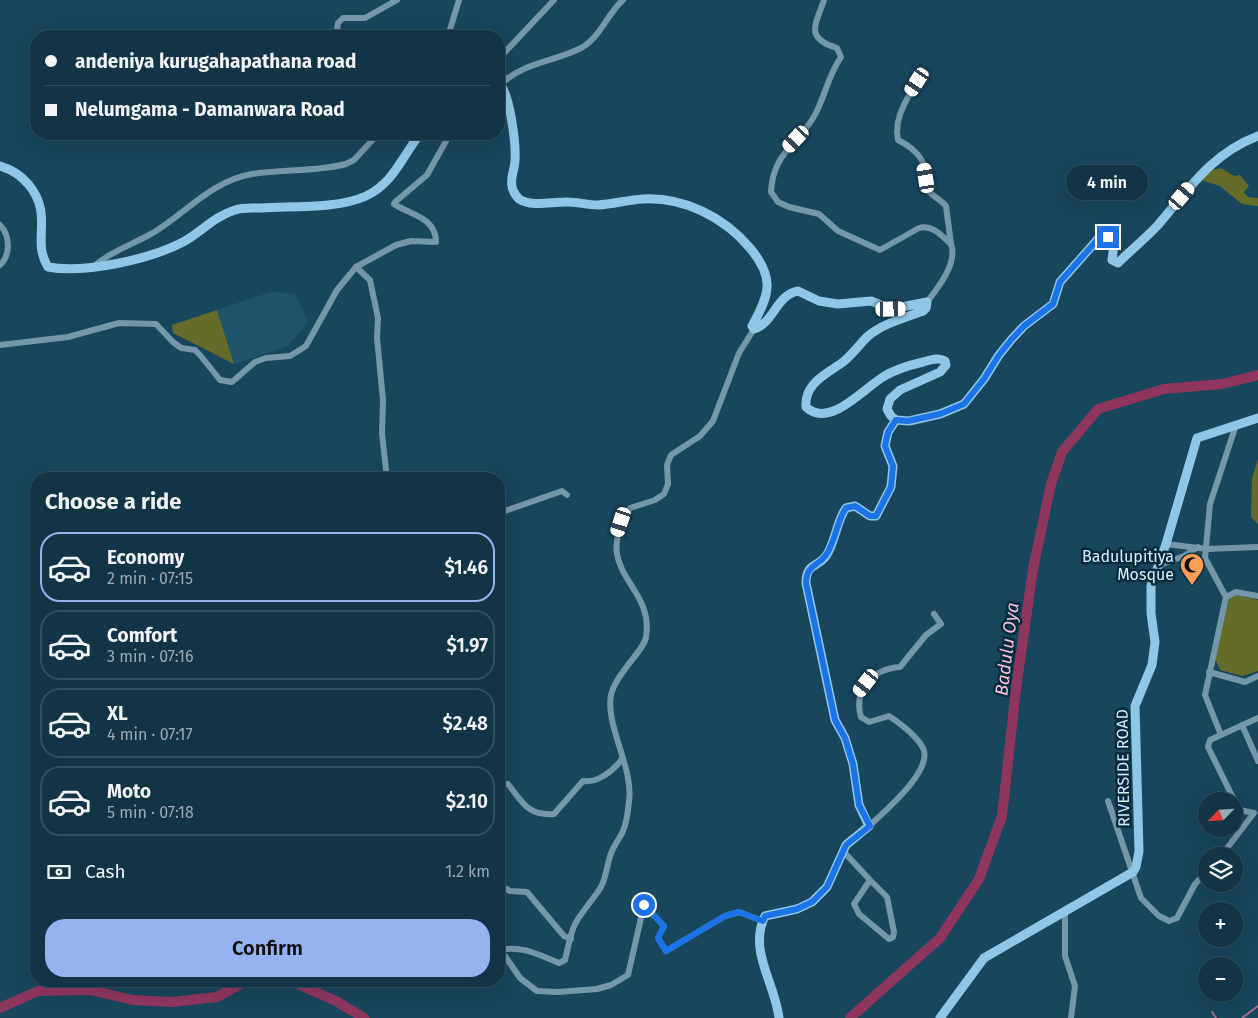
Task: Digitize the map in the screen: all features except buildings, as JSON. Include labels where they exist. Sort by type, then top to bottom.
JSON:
[{"type":"street","points":[[337,30],[338,23],[343,18],[365,18],[397,0]]},
{"type":"street","points":[[449,30],[459,0]]},
{"type":"street","points":[[505,52],[554,0]]},
{"type":"street","points":[[505,80],[534,64],[580,49],[595,36],[623,0]]},
{"type":"street","points":[[824,0],[815,33],[818,40],[823,44],[837,48],[841,57],[815,115],[786,149],[779,161],[771,192],[778,202],[819,214],[838,231],[880,250],[925,226],[940,234],[951,244]]},
{"type":"street","points":[[926,74],[908,96],[897,133],[898,140],[914,148],[924,162],[926,178],[924,187],[930,196],[946,206],[951,257],[944,281],[927,302],[926,308],[923,311],[884,327],[868,336],[845,361],[816,380],[809,390],[806,400],[806,407],[811,412],[828,413],[851,401],[884,376],[915,364],[940,358],[945,361],[946,365],[940,372],[900,390],[890,399],[888,408],[891,416],[896,420],[908,421],[932,416],[964,404],[1011,340],[1024,326],[1053,304],[1060,282],[1098,239],[1108,237],[1112,240],[1114,244],[1112,260],[1118,263],[1157,226],[1204,169],[1238,144],[1258,136]]},
{"type":"street","points":[[505,98],[509,109],[516,148],[512,188],[518,198],[528,203],[571,201],[594,205],[616,204],[642,199],[669,200],[698,209],[716,217],[743,240],[763,263],[768,288],[766,302],[752,326],[754,329],[739,353],[713,422],[700,436],[672,455],[667,465],[668,484],[664,494],[655,500],[630,508],[621,522],[615,541],[620,569],[635,590],[647,628],[646,640],[627,663],[612,691],[609,706],[621,745],[630,799],[624,830],[612,851],[602,886],[574,925],[565,960],[559,963],[526,949],[505,949]]},
{"type":"street","points":[[91,269],[100,261],[153,233],[194,201],[228,181],[251,174],[346,164],[354,160],[372,140]]},
{"type":"street","points":[[0,166],[19,173],[35,192],[42,210],[42,257],[48,267],[91,269],[163,251],[184,241],[213,220],[235,210],[354,201],[368,195],[400,166],[416,140]]},
{"type":"street","points":[[0,344],[68,337],[119,323],[156,324],[181,348],[195,350],[200,354],[220,380],[232,382],[256,362],[266,358],[290,356],[306,346],[337,290],[356,267],[396,245],[411,241],[436,242],[436,235],[430,224],[410,210],[394,204],[427,175],[447,140]]},
{"type":"street","points":[[0,225],[6,235],[8,247],[4,261],[0,265]]},
{"type":"street","points":[[356,267],[370,280],[378,318],[377,338],[383,400],[382,433],[386,472]]},
{"type":"street","points":[[754,329],[762,327],[785,296],[798,291],[819,301],[838,304],[871,301],[891,309],[927,302]]},
{"type":"street","name":"RIVERSIDE ROAD","points":[[1133,872],[1136,867],[1139,851],[1135,706],[1152,664],[1155,642],[1151,612],[1151,586],[1166,544],[1197,438],[1258,418]]},
{"type":"street","points":[[870,826],[859,805],[853,764],[845,738],[835,720],[815,618],[806,583],[806,575],[812,565],[824,558],[846,508],[855,506],[870,516],[876,516],[891,487],[893,466],[885,446],[888,432],[896,420]]},
{"type":"street","points":[[1221,735],[1204,695],[1226,597],[1205,558],[1210,504],[1236,425]]},
{"type":"street","points":[[505,511],[562,491],[567,495]]},
{"type":"street","points":[[1166,544],[1207,549],[1258,546]]},
{"type":"street","points":[[1157,566],[1184,556],[1198,547]]},
{"type":"street","points":[[1226,597],[1236,592],[1258,596]]},
{"type":"street","points":[[779,1018],[777,999],[766,972],[758,940],[763,921],[765,916],[797,909],[812,902],[827,887],[846,845],[906,793],[925,758],[924,749],[904,727],[889,716],[869,722],[861,717],[858,707],[860,692],[873,675],[890,667],[900,667],[926,635],[941,624],[934,614]]},
{"type":"street","points":[[1209,672],[1244,682],[1258,676]]},
{"type":"street","points":[[1256,812],[1239,810],[1208,747],[1210,740],[1258,718]]},
{"type":"street","points":[[1242,725],[1258,761]]},
{"type":"street","points":[[505,784],[508,784],[528,810],[540,815],[554,814],[583,781],[592,782],[614,769],[622,759]]},
{"type":"street","points":[[1108,801],[1142,898],[1159,916],[1169,921],[1177,918],[1198,881]]},
{"type":"street","points":[[1256,812],[1258,820]]},
{"type":"street","points":[[1228,847],[1256,812]]},
{"type":"street","points":[[844,852],[887,897],[894,932],[893,937],[889,939],[859,914],[854,904],[870,880]]},
{"type":"street","points":[[940,1018],[984,958],[1133,872]]},
{"type":"street","points":[[505,888],[510,891],[527,892],[564,936],[571,940]]},
{"type":"street","points":[[505,956],[520,978],[537,991],[598,990],[628,976],[644,905],[664,926],[658,938],[666,951],[725,916],[739,912],[763,921]]},
{"type":"street","points":[[1065,912],[1065,956],[1075,986],[1071,1018]]},
{"type":"shaded area","points":[[271,292],[296,294],[308,323],[288,346],[234,364],[217,310]]},
{"type":"green space","points":[[1221,168],[1234,176],[1240,175],[1249,186],[1244,192],[1248,197],[1258,198],[1258,206],[1242,204],[1220,186],[1201,180],[1211,170]]},
{"type":"green space","points":[[217,310],[234,364],[173,333],[172,325]]},
{"type":"green space","points":[[1258,459],[1258,524],[1251,517],[1252,478]]},
{"type":"green space","points":[[1237,595],[1258,600],[1258,671],[1242,676],[1220,670],[1215,658],[1229,598]]},
{"type":"waterway","name":"Badulu Oya","points":[[850,1018],[940,938],[979,879],[1002,816],[1016,689],[1033,569],[1051,484],[1062,452],[1098,409],[1164,389],[1222,384],[1258,375]]},
{"type":"waterway","name":"Badulu Oya","points":[[0,1008],[38,991],[90,990],[133,1000],[172,1002],[217,997],[235,987]]},
{"type":"waterway","name":"Badulu Oya","points":[[304,987],[336,1001],[364,1018]]},
{"type":"waterway","points":[[1242,1018],[1258,1006]]},
{"type":"waterway","points":[[1212,1012],[1216,1018]]},
{"type":"place","name":"Badulupitiya Mosque","points":[[1192,586]]},
{"type":"route","points":[[644,905],[664,926],[658,938],[666,951],[725,916],[739,912],[763,921],[765,916],[797,909],[812,902],[827,887],[846,845],[870,826],[859,805],[853,764],[845,738],[835,720],[815,618],[806,583],[806,575],[812,565],[824,558],[837,534],[842,514],[846,508],[855,506],[870,516],[876,516],[891,487],[893,466],[885,446],[888,432],[896,420],[908,421],[940,414],[964,404],[1011,340],[1024,326],[1053,304],[1060,282],[1098,239],[1108,237]]}]
